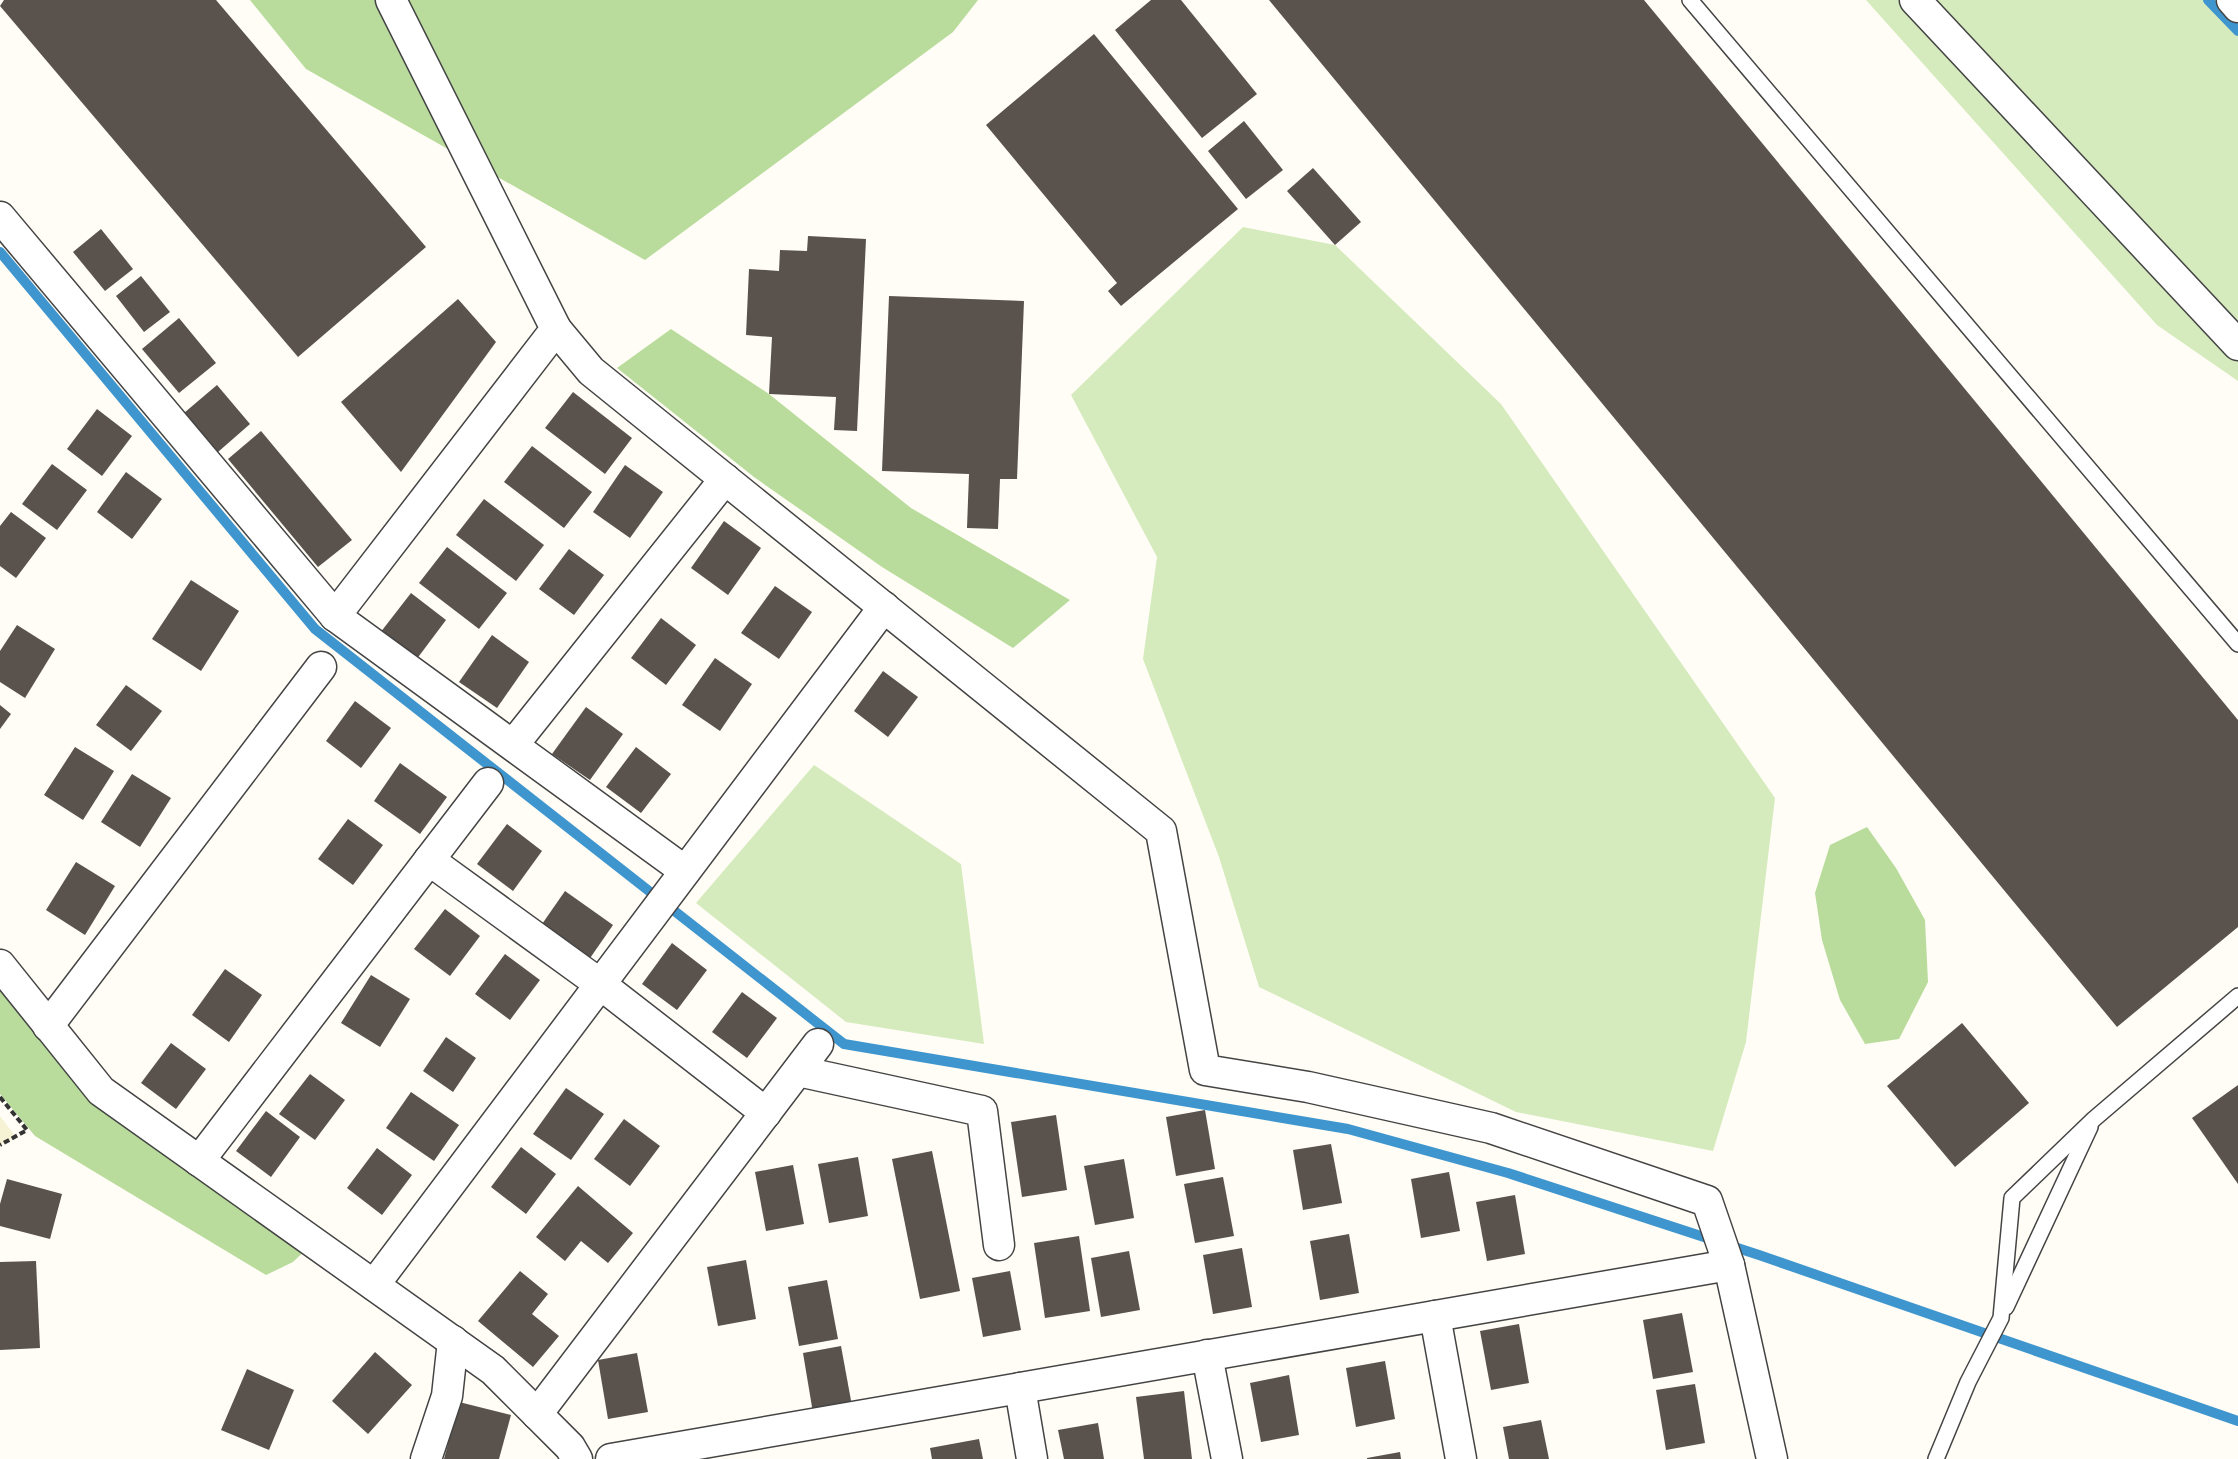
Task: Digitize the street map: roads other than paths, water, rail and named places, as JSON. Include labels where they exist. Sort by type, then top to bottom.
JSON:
[{"type":"street","points":[[391,0],[556,328],[591,371],[1161,831],[1205,1070],[1308,1087],[1491,1128],[1707,1201],[1729,1265],[1772,1459]]},
{"type":"street","points":[[1915,0],[2238,345]]},
{"type":"street","points":[[2232,0],[2238,7]]},
{"type":"street","points":[[0,217],[335,616],[685,871]]},
{"type":"street","points":[[335,616],[556,328]]},
{"type":"street","points":[[513,745],[725,479]]},
{"type":"street","points":[[374,1285],[884,607]]},
{"type":"street","points":[[48,1026],[321,667]]},
{"type":"street","points":[[200,1161],[488,783]]},
{"type":"street","points":[[429,860],[600,984],[766,1113]]},
{"type":"street","points":[[0,965],[101,1091],[493,1370],[570,1447],[577,1459]]},
{"type":"street","points":[[537,1414],[818,1044]]},
{"type":"street","points":[[798,1071],[982,1111],[999,1245]]},
{"type":"street","points":[[610,1459],[1729,1265]]},
{"type":"street","points":[[1435,1316],[1461,1459]]},
{"type":"street","points":[[426,1459],[447,1396],[453,1341]]},
{"type":"street","points":[[1207,1355],[1227,1459]]},
{"type":"street","points":[[1020,1388],[1032,1459]]},
{"type":"lane","points":[[1690,0],[2238,644]]},
{"type":"lane","points":[[2001,1318],[2013,1198],[2094,1119],[2238,996]]},
{"type":"lane","points":[[1936,1459],[1968,1382],[2001,1318],[2094,1119]]},
{"type":"waterway","points":[[2208,0],[2238,31]]},
{"type":"waterway","points":[[0,252],[315,629],[844,1044],[1348,1129],[1508,1173],[1759,1255],[2238,1421]]}]
